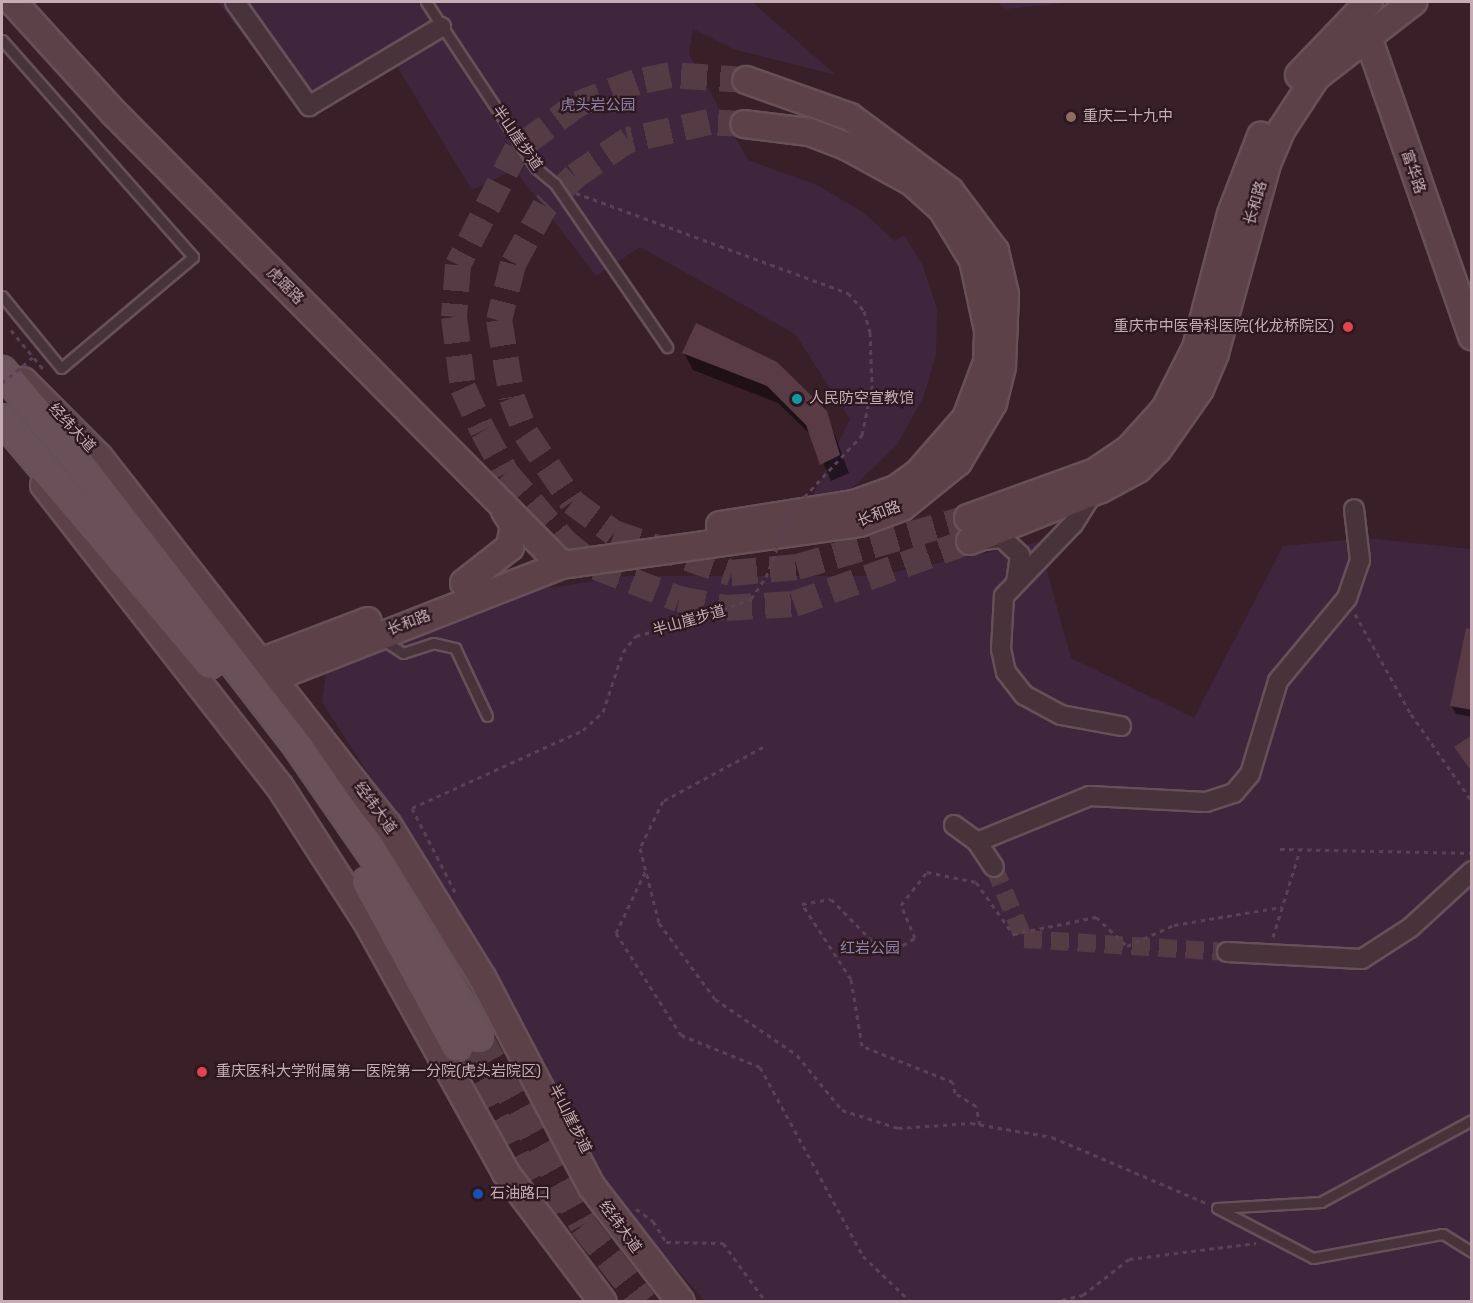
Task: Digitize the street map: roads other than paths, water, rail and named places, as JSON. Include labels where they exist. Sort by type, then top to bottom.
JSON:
[{"type":"main road","name":"虎踞路","points":[[13,2],[114,113],[496,498],[562,557]]},
{"type":"main road","name":"虎踞路","points":[[34,2],[126,104],[562,557]]},
{"type":"main road","name":"长和路","points":[[969,529],[1095,472],[1129,449],[1165,409],[1196,348],[1250,159],[1303,69],[1365,14],[1413,2]]},
{"type":"main road","name":"长和路","points":[[969,529],[1092,494],[1138,469],[1180,422],[1200,389],[1282,129],[1316,77],[1365,14]]},
{"type":"main road","name":"富华路","points":[[1365,14],[1472,303]]},
{"type":"main road","name":"富华路","points":[[1365,14],[1472,336]]},
{"type":"main road","name":"长和路","points":[[270,669],[376,636],[562,557],[859,524],[902,507],[958,462],[993,402],[1007,327],[1005,294],[995,251],[972,217],[950,191],[850,117],[746,80]]},
{"type":"main road","name":"长和路","points":[[270,669],[464,583],[562,557],[854,504],[885,493],[919,472],[977,399],[987,362],[982,296],[973,260],[942,210],[912,183],[846,146],[809,132],[744,124]]},
{"type":"main road","name":"经纬大道","points":[[2,363],[99,457],[270,669],[388,825],[439,903],[592,1187],[681,1302]]},
{"type":"main road","points":[[2,371],[69,450],[299,748],[381,867],[467,1041],[370,888],[284,759],[102,532],[2,421]]},
{"type":"main road","points":[[2,421],[80,538],[286,795],[367,922],[506,1173],[603,1302]]},
{"type":"main road","points":[[464,583],[493,566],[513,540],[514,525],[496,498]]},
{"type":"street","points":[[235,2],[309,106],[441,27]]},
{"type":"street","points":[[1092,494],[1074,524],[1004,596],[1001,649],[1006,672],[1024,695],[1062,716],[1121,726]]},
{"type":"street","points":[[977,842],[1090,796],[1206,802],[1234,794],[1250,774],[1278,681],[1347,598],[1360,560],[1354,508]]},
{"type":"street","points":[[969,529],[1002,538],[1012,545],[1020,555],[1016,583]]},
{"type":"street","points":[[954,825],[977,842],[994,867]]},
{"type":"street","points":[[1227,952],[1362,959],[1410,928],[1472,872]]},
{"type":"lane","name":"半山崖步道","points":[[426,2],[536,168],[555,184],[667,347]]},
{"type":"lane","points":[[2,40],[193,257],[61,368],[2,296]]},
{"type":"lane","points":[[376,636],[404,653],[434,643],[455,648],[487,716]]},
{"type":"lane","points":[[1472,1119],[1321,1202],[1217,1208],[1313,1258],[1443,1234],[1472,1252]]},
{"type":"tunnel","points":[[746,80],[670,75],[636,82],[578,104],[517,149],[458,265],[454,317],[463,388],[483,431],[506,473],[565,542],[596,567],[679,599],[726,608],[794,604],[970,541]]},
{"type":"tunnel","points":[[744,124],[709,122],[628,140],[575,176],[545,206],[513,264],[499,320],[512,398],[526,434],[572,502],[614,533],[731,573],[797,567],[968,518]]},
{"type":"tunnel","points":[[994,867],[1024,939],[1227,952]]},
{"type":"tunnel","points":[[478,1036],[583,1225],[643,1302]]},
{"type":"tunnel","points":[[456,1046],[551,1221]]},
{"type":"place","name":"重庆二十九中","points":[[1071,117]]},
{"type":"place","name":"重庆市中医骨科医院(化龙桥院区)","points":[[1348,327]]},
{"type":"place","name":"人民防空宣教馆","points":[[797,399]]},
{"type":"place","name":"重庆医科大学附属第一医院第一分院(虎头岩院区)","points":[[202,1072]]},
{"type":"place","name":"石油路口","points":[[478,1194]]},
{"type":"park label","name":"虎头岩公园","points":[[598,106]]},
{"type":"park label","name":"红岩公园","points":[[870,949]]}]
